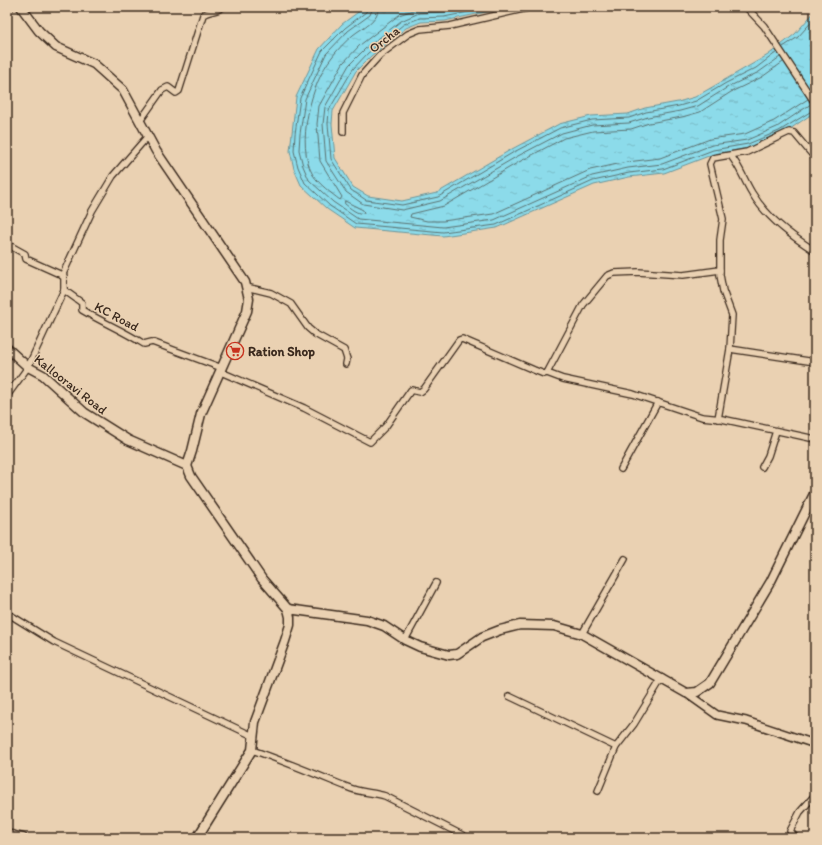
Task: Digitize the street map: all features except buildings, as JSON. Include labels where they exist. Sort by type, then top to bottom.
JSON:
[{"type":"main road","points":[[21,7],[39,31],[56,46],[94,64],[123,90],[156,151],[239,271],[249,298],[247,311],[201,414],[187,466],[190,476],[241,550],[262,579],[288,609],[290,625],[255,722],[252,750],[197,838]]},
{"type":"main road","name":"Kallooravi Road","points":[[7,348],[28,367],[43,375],[85,413],[128,440],[187,466]]},
{"type":"main road","points":[[288,609],[367,620],[384,626],[405,640],[436,653],[449,656],[457,654],[482,637],[520,626],[554,626],[582,634],[662,678],[686,693],[697,692],[710,683],[771,581],[815,492]]},
{"type":"main road","points":[[7,834],[23,838]]},
{"type":"street","points":[[7,9],[11,7]]},
{"type":"street","points":[[140,121],[162,90],[168,87],[176,93],[179,91],[204,15],[207,12],[218,10],[223,7]]},
{"type":"street","name":"Orcha","points":[[343,132],[343,113],[362,75],[380,55],[408,34],[420,29],[450,26],[532,7]]},
{"type":"street","points":[[746,7],[764,26],[815,104]]},
{"type":"street","points":[[718,419],[730,349],[732,315],[723,291],[720,270],[720,240],[723,219],[710,164],[714,158],[747,152],[789,132],[794,133],[815,158]]},
{"type":"street","points":[[7,396],[28,367],[64,290],[62,276],[92,211],[113,176],[148,136]]},
{"type":"street","points":[[731,156],[738,164],[758,202],[787,233],[815,251]]},
{"type":"street","points":[[7,244],[25,254],[26,259],[62,276]]},
{"type":"street","points":[[547,373],[569,328],[583,305],[607,276],[614,273],[638,272],[683,275],[720,270]]},
{"type":"street","points":[[246,287],[271,293],[291,304],[308,328],[315,334],[344,350],[347,358],[346,364]]},
{"type":"street","name":"KC Road","points":[[64,290],[82,303],[82,310],[113,328],[126,332],[144,344],[152,342],[221,370]]},
{"type":"street","points":[[221,370],[304,408],[352,432],[366,442],[370,442],[386,426],[411,390],[420,392],[424,389],[459,340],[462,339],[544,374],[547,373],[563,379],[618,390],[702,417],[815,439]]},
{"type":"street","points":[[730,349],[815,362]]},
{"type":"street","points":[[621,468],[658,402]]},
{"type":"street","points":[[762,468],[768,456],[776,431]]},
{"type":"street","points":[[582,634],[625,559]]},
{"type":"street","points":[[405,640],[436,583]]},
{"type":"street","points":[[7,613],[54,642],[253,736]]},
{"type":"street","points":[[598,791],[616,747],[634,724],[662,678]]},
{"type":"street","points":[[686,693],[716,715],[746,721],[815,744]]},
{"type":"street","points":[[509,696],[616,747]]},
{"type":"street","points":[[252,750],[308,770],[347,787],[368,794],[385,796],[468,838]]},
{"type":"street","points":[[796,838],[790,831],[793,823],[815,795]]},
{"type":"water","points":[[365,7],[508,7],[445,21],[421,22],[406,28],[371,56],[356,71],[333,111],[332,124],[335,158],[353,187],[368,196],[402,201],[437,193],[512,149],[559,124],[591,116],[628,114],[645,108],[678,102],[695,97],[768,55],[795,34],[815,11],[815,112],[781,135],[749,148],[714,154],[664,173],[629,177],[594,185],[497,228],[443,236],[355,228],[327,209],[301,185],[294,169],[290,151],[296,97],[319,49],[342,24]]},
{"type":"place","name":"Ration Shop","points":[[235,351]]}]
